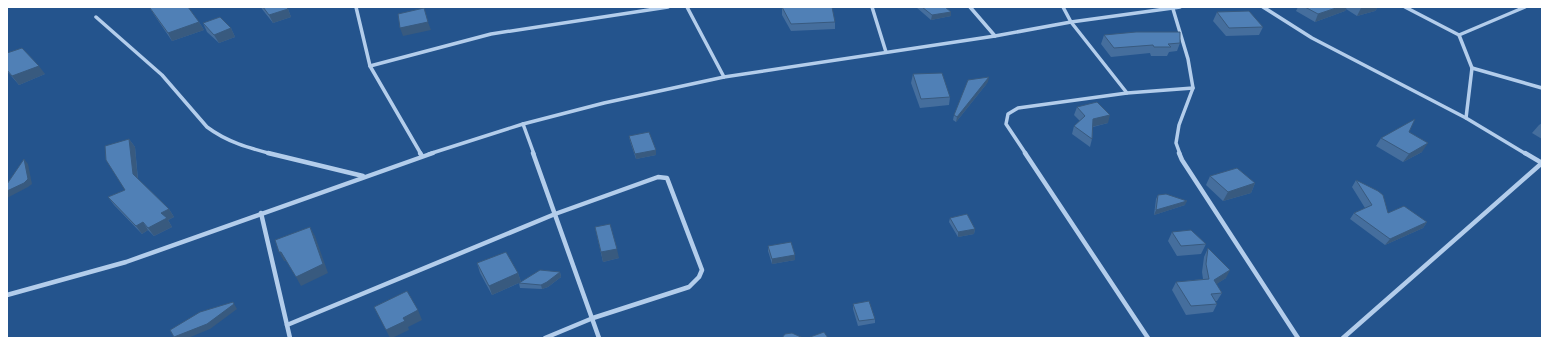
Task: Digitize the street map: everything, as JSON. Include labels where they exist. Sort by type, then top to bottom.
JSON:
[{"type":"street","points":[[356,7],[370,66],[422,156]]},
{"type":"street","points":[[370,66],[491,34],[668,7]]},
{"type":"street","points":[[687,7],[724,77]]},
{"type":"street","points":[[872,7],[886,52]]},
{"type":"street","points":[[970,7],[995,36]]},
{"type":"street","points":[[1062,7],[1071,22],[1127,93]]},
{"type":"street","points":[[7,295],[126,262],[422,156],[523,124],[604,103],[724,77],[995,36],[1071,22],[1180,7]]},
{"type":"street","points":[[1263,7],[1312,38],[1466,118],[1542,163],[1343,338]]},
{"type":"street","points":[[1405,7],[1459,35],[1472,68],[1466,118]]},
{"type":"street","points":[[1459,35],[1525,7]]},
{"type":"street","points":[[1173,9],[1188,59],[1193,88],[1179,125],[1176,143],[1182,160],[1298,338]]},
{"type":"street","points":[[96,17],[162,75],[207,127],[216,134],[241,146],[365,176]]},
{"type":"street","points":[[1472,68],[1542,88]]},
{"type":"street","points":[[1148,338],[1006,124],[1008,114],[1018,108],[1127,93],[1193,88]]},
{"type":"street","points":[[523,124],[599,338]]},
{"type":"street","points":[[287,325],[555,214],[663,176],[667,178],[702,270],[699,277],[689,287],[593,318],[545,338]]},
{"type":"street","points":[[261,213],[290,338]]},
{"type":"building","points":[[188,7],[199,22],[168,33],[150,8]]},
{"type":"building","points":[[263,7],[286,7],[288,9],[269,15]]},
{"type":"building","points":[[782,7],[832,7],[835,22],[791,24]]},
{"type":"building","points":[[922,7],[945,7],[951,12],[932,15]]},
{"type":"building","points":[[1305,7],[1339,7],[1318,14]]},
{"type":"building","points":[[424,8],[428,22],[400,28],[398,14]]},
{"type":"building","points":[[1249,11],[1263,27],[1229,28],[1217,12]]},
{"type":"building","points":[[220,17],[231,28],[214,35],[203,23]]},
{"type":"building","points":[[1136,32],[1180,32],[1180,43],[1168,44],[1171,47],[1154,47],[1153,45],[1114,48],[1104,35]]},
{"type":"building","points":[[22,48],[39,66],[12,76],[7,70],[7,53]]},
{"type":"building","points":[[942,73],[950,97],[921,99],[913,74]]},
{"type":"building","points":[[989,77],[957,117],[954,115],[968,80]]},
{"type":"building","points":[[1097,102],[1110,115],[1093,119],[1092,139],[1074,126],[1085,116],[1077,107]]},
{"type":"building","points":[[1415,119],[1409,132],[1428,143],[1409,154],[1381,138]]},
{"type":"building","points":[[649,132],[656,150],[635,154],[629,136]]},
{"type":"building","points":[[129,139],[133,174],[169,209],[161,213],[167,218],[148,228],[143,222],[136,226],[108,197],[125,190],[106,160],[105,146]]},
{"type":"building","points":[[24,159],[28,179],[24,183],[7,191],[7,184]]},
{"type":"building","points":[[1237,168],[1255,183],[1228,192],[1210,176]]},
{"type":"building","points":[[1356,180],[1383,195],[1388,213],[1404,206],[1427,222],[1390,239],[1354,213],[1372,205]]},
{"type":"building","points":[[1166,194],[1187,201],[1156,210],[1158,195]]},
{"type":"building","points":[[967,214],[975,229],[958,232],[950,218]]},
{"type":"building","points":[[610,224],[617,249],[601,252],[595,227]]},
{"type":"building","points":[[310,227],[323,264],[296,277],[281,252],[279,252],[275,240]]},
{"type":"building","points":[[1191,230],[1206,244],[1181,246],[1172,232]]},
{"type":"building","points":[[791,242],[795,255],[772,259],[768,246]]},
{"type":"building","points":[[1208,248],[1230,270],[1214,280],[1222,293],[1211,294],[1217,304],[1191,306],[1176,282],[1209,279],[1206,264]]},
{"type":"building","points":[[506,252],[518,273],[489,286],[477,263]]},
{"type":"building","points":[[540,270],[560,272],[541,285],[519,283]]},
{"type":"building","points":[[407,291],[418,310],[403,318],[405,321],[386,330],[374,307]]},
{"type":"building","points":[[869,301],[875,319],[859,321],[853,304]]},
{"type":"building","points":[[233,302],[234,304],[207,324],[174,337],[170,330],[200,312]]},
{"type":"building","points":[[824,332],[828,338],[810,337]]},
{"type":"building","points":[[792,333],[803,338],[782,338],[785,334]]}]
